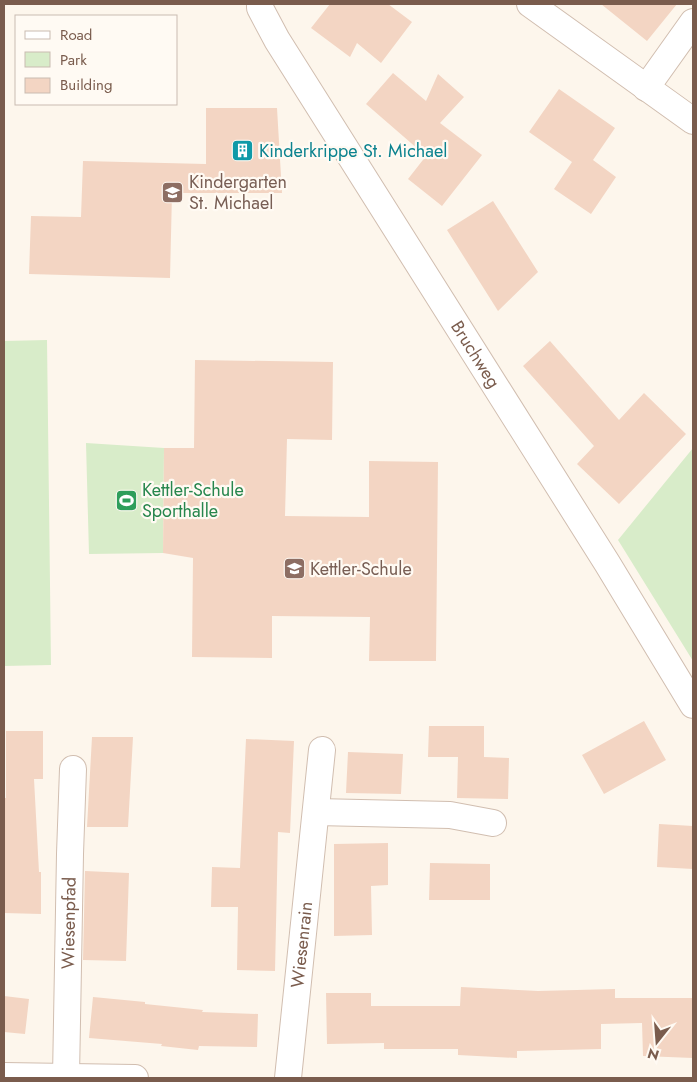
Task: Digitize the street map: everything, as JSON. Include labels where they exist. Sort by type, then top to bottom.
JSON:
[{"type":"street","name":"Bruchweg","points":[[260,4],[260,8],[276,40],[606,563],[693,705]]},
{"type":"street","points":[[530,4],[693,121]]},
{"type":"street","points":[[646,88],[693,22]]},
{"type":"street","name":"Wiesenrain","points":[[288,1078],[322,750]]},
{"type":"street","name":"Wiesenpfad","points":[[66,1077],[69,864],[73,769]]},
{"type":"street","points":[[316,812],[450,815],[493,823]]},
{"type":"street","points":[[4,1076],[135,1078]]},
{"type":"green space","points":[[47,340],[51,665],[4,666],[4,341]]},
{"type":"green space","name":"Kettler-Schule Sporthalle","points":[[86,443],[164,448],[163,553],[89,554]]},
{"type":"green space","points":[[693,448],[693,661],[618,540]]},
{"type":"building","points":[[330,4],[388,4],[412,22],[381,63],[357,43],[350,57],[311,28]]},
{"type":"building","points":[[601,4],[677,4],[647,41]]},
{"type":"building","points":[[393,73],[426,101],[438,74],[464,97],[440,123],[482,155],[442,206],[408,179],[426,156],[366,104]]},
{"type":"building","points":[[559,89],[615,128],[593,160],[616,177],[591,214],[554,189],[572,162],[529,132]]},
{"type":"building","name":"Kindergarten St. Michael","points":[[206,108],[277,108],[282,193],[172,193],[170,278],[29,274],[31,216],[81,217],[83,161],[206,164]]},
{"type":"building","points":[[493,201],[538,272],[498,311],[447,230]]},
{"type":"building","points":[[550,341],[619,420],[644,393],[686,434],[619,504],[577,464],[594,446],[523,366]]},
{"type":"building","name":"Kettler-Schule","points":[[195,360],[333,362],[332,440],[287,439],[285,516],[369,517],[369,461],[438,462],[436,661],[369,661],[370,617],[272,616],[272,658],[192,657],[193,558],[163,553],[164,448],[194,448]]},
{"type":"building","points":[[644,721],[666,760],[604,794],[582,755]]},
{"type":"building","points":[[429,726],[484,726],[484,757],[509,758],[508,799],[457,798],[458,757],[428,757]]},
{"type":"building","points":[[6,731],[43,731],[43,779],[34,779],[39,872],[41,872],[41,914],[4,913]]},
{"type":"building","points":[[92,737],[133,737],[128,827],[87,827]]},
{"type":"building","points":[[246,739],[294,741],[290,833],[278,832],[275,971],[237,970],[238,907],[211,907],[212,867],[240,868]]},
{"type":"building","points":[[348,752],[403,754],[401,794],[346,793]]},
{"type":"building","points":[[659,824],[693,826],[693,869],[657,867]]},
{"type":"building","points":[[388,843],[388,885],[371,886],[372,935],[334,936],[334,844]]},
{"type":"building","points":[[430,863],[490,864],[490,900],[429,900]]},
{"type":"building","points":[[85,871],[129,873],[126,961],[83,960]]},
{"type":"building","points":[[461,987],[538,991],[615,989],[615,998],[693,998],[693,1058],[643,1056],[642,1023],[601,1024],[601,1049],[517,1051],[517,1058],[458,1055],[458,1049],[384,1049],[384,1043],[327,1044],[326,993],[371,993],[371,1006],[460,1006]]},
{"type":"building","points":[[4,996],[29,999],[25,1034],[4,1032]]},
{"type":"building","points":[[93,997],[203,1010],[202,1012],[258,1014],[257,1047],[199,1046],[198,1050],[161,1046],[162,1044],[89,1038]]},
{"type":"place","name":"Kinderkrippe St. Michael","points":[[243,151]]},
{"type":"place","name":"Kindergarten St. Michael","points":[[173,192]]},
{"type":"place","name":"Kettler-Schule Sporthalle","points":[[126,500]]},
{"type":"place","name":"Kettler-Schule","points":[[294,569]]}]
